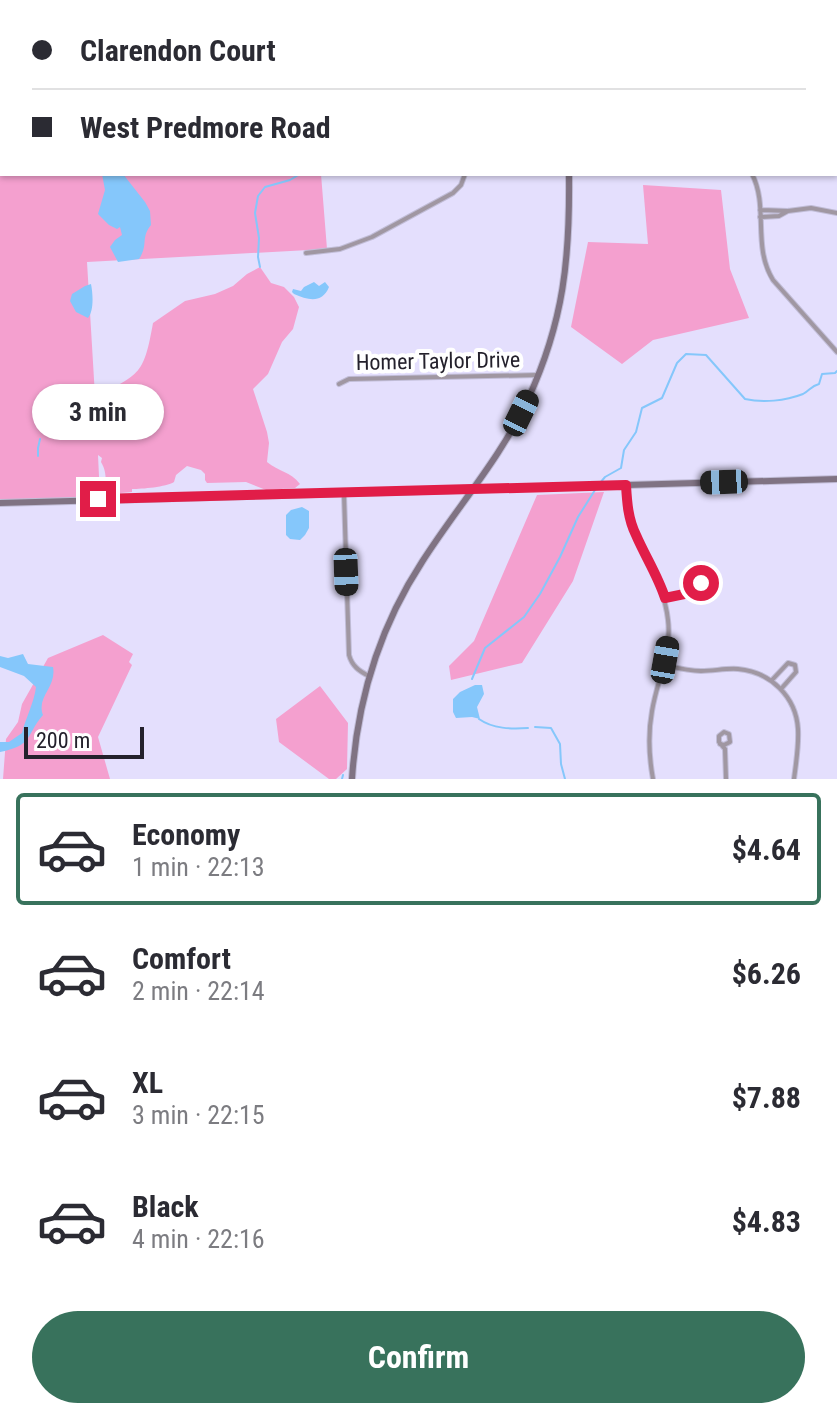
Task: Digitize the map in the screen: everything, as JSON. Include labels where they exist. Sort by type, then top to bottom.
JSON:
[{"type":"street","points":[[306,253],[340,249],[372,237],[453,193],[464,176]]},
{"type":"street","points":[[352,779],[357,729],[369,676],[401,596],[512,430],[538,375],[554,331],[565,277],[569,176]]},
{"type":"street","points":[[753,176],[758,193],[762,253],[768,272],[837,352]]},
{"type":"street","points":[[760,210],[811,208],[837,213]]},
{"type":"street","points":[[760,217],[779,216],[788,211]]},
{"type":"street","name":"Homer Taylor Drive","points":[[339,384],[349,379],[538,375]]},
{"type":"street","points":[[0,503],[837,479]]},
{"type":"street","points":[[626,485],[633,527],[665,598],[669,638],[652,712],[650,744],[653,779]]},
{"type":"street","points":[[344,494],[349,655],[357,669],[369,676]]},
{"type":"street","points":[[665,598],[696,593],[703,596],[710,587],[705,582],[698,586],[696,593]]},
{"type":"street","points":[[772,680],[785,664],[793,663],[797,667],[796,672],[781,689]]},
{"type":"street","points":[[664,665],[699,671],[749,671],[772,680],[791,703],[798,723],[794,779]]},
{"type":"street","points":[[726,779],[727,746],[731,736],[726,732],[718,740],[727,746]]},
{"type":"shaded area","points":[[0,176],[321,176],[327,249],[87,262],[95,396],[122,383],[138,370],[147,353],[153,323],[185,301],[233,286],[260,267],[271,283],[284,287],[294,297],[299,307],[293,329],[282,342],[268,374],[253,389],[267,432],[267,462],[300,484],[295,488],[266,490],[246,482],[207,483],[201,470],[187,466],[170,484],[109,494],[102,458],[98,455],[100,498],[0,502]]},
{"type":"shaded area","points":[[643,185],[721,190],[730,269],[749,318],[653,340],[622,364],[571,327],[588,242],[648,244]]},
{"type":"shaded area","points":[[604,492],[573,581],[522,663],[451,680],[449,666],[474,641],[537,495]]},
{"type":"shaded area","points":[[103,635],[133,654],[129,662],[132,665],[98,737],[110,779],[3,779],[6,739],[18,722],[22,704],[48,658]]},
{"type":"shaded area","points":[[320,686],[348,723],[347,769],[336,779],[329,779],[279,742],[276,719]]},
{"type":"water","points":[[102,176],[125,176],[150,211],[151,225],[139,259],[118,262],[110,247],[122,235],[120,227],[117,229],[109,225],[98,214],[105,190]]},
{"type":"water","points":[[314,282],[319,286],[325,282],[329,287],[323,296],[304,298],[292,292],[293,289],[301,291]]},
{"type":"water","points":[[91,284],[93,297],[88,318],[76,312],[70,301],[72,294]]},
{"type":"water","points":[[302,507],[309,511],[309,528],[300,540],[290,539],[286,535],[286,515]]},
{"type":"water","points":[[23,654],[28,664],[53,667],[52,680],[42,703],[43,715],[28,739],[19,746],[0,752],[0,742],[9,742],[22,733],[36,687],[24,676],[0,667],[0,656],[8,658]]},
{"type":"water","points":[[475,685],[482,685],[484,694],[477,707],[480,719],[456,718],[453,699]]},
{"type":"waterway","points":[[260,267],[255,213],[258,196],[265,187],[297,176]]},
{"type":"waterway","points":[[600,483],[621,468],[624,450],[636,432],[642,408],[662,398],[677,363],[686,354],[706,355],[745,399],[752,400],[774,401],[803,394],[819,384],[822,374],[837,371]]},
{"type":"waterway","points":[[38,456],[40,439]]},
{"type":"waterway","points":[[472,679],[485,648],[524,617],[540,594],[578,517],[595,490]]},
{"type":"waterway","points":[[479,719],[496,727],[528,728]]},
{"type":"waterway","points":[[535,727],[551,728],[560,744],[565,779]]},
{"type":"waterway","points":[[342,779],[343,775]]},
{"type":"route","points":[[98,499],[626,485],[628,511],[635,535],[665,598],[694,592],[701,583]]}]
